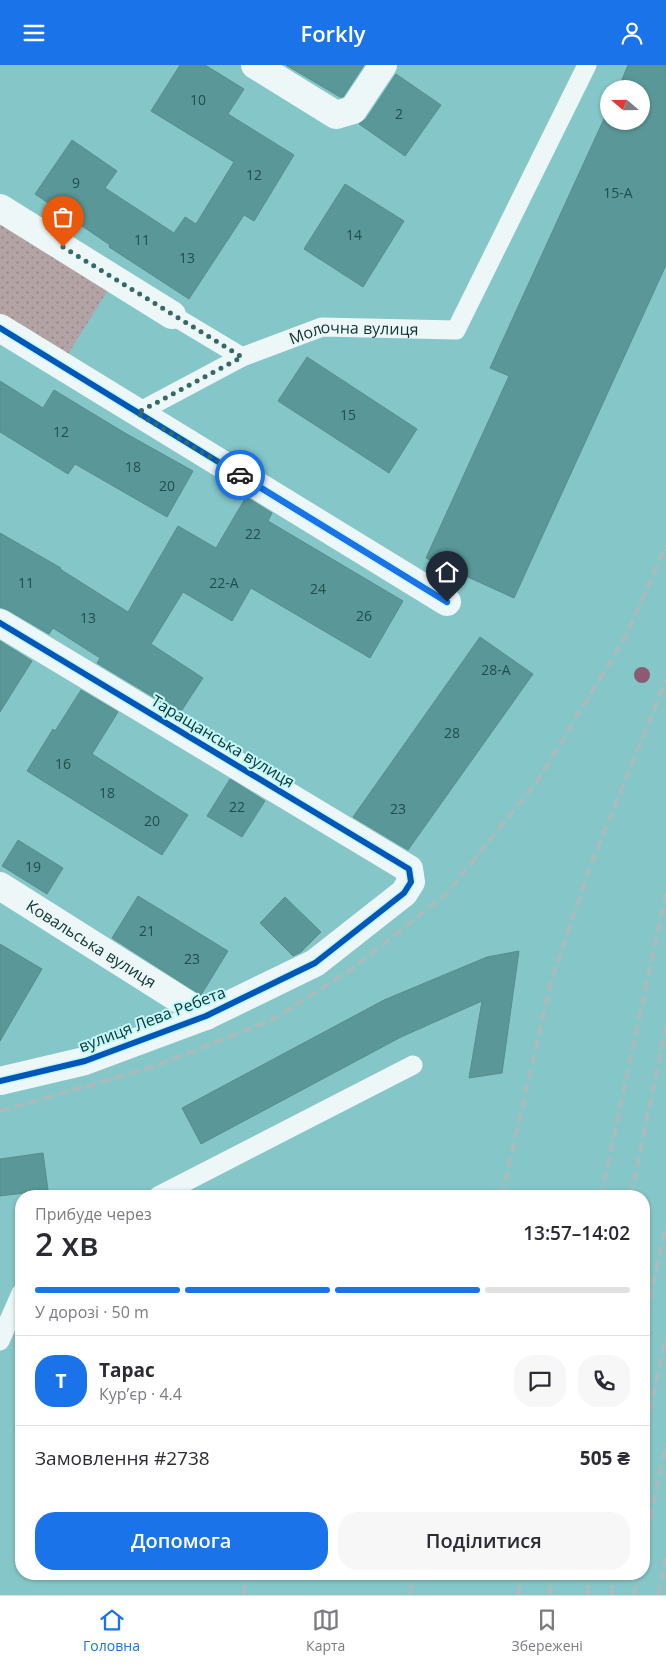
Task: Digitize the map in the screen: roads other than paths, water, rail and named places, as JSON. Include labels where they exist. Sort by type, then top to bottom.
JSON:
[{"type":"street","points":[[255,65],[336,115],[353,110],[383,65]]},
{"type":"street","points":[[0,208],[172,315]]},
{"type":"street","points":[[0,328],[447,602]]},
{"type":"street","name":"Таращанська вулиця","points":[[0,623],[409,869],[411,883],[404,893]]},
{"type":"street","name":"Ковальська вулиця","points":[[0,886],[206,1016]]},
{"type":"street","name":"вулиця Лева Ребета","points":[[0,1081],[85,1061],[206,1016],[316,963],[404,893]]},
{"type":"lane","name":"Молочна вулиця","points":[[242,357],[322,327],[456,330],[587,65]]},
{"type":"lane","points":[[172,315],[242,357]]},
{"type":"lane","points":[[137,413],[242,357]]},
{"type":"lane","points":[[170,1190],[413,1065]]},
{"type":"lane","points":[[0,1341],[15,1307]]},
{"type":"railway","points":[[0,1111],[153,1067],[272,1020],[355,967],[446,894],[536,783],[626,636],[666,545]]},
{"type":"railway","points":[[503,1190],[551,982],[590,867],[666,680]]},
{"type":"railway","points":[[602,1190],[666,893]]},
{"type":"railway","points":[[632,1190],[666,1026]]},
{"type":"railway","points":[[650,1301],[666,1225]]},
{"type":"railway","points":[[650,1412],[666,1336]]},
{"type":"railway","points":[[650,1520],[666,1444]]},
{"type":"railway","points":[[658,1595],[666,1557]]},
{"type":"railway","points":[[244,1595],[245,1580]]},
{"type":"railway","points":[[410,1595],[414,1580]]},
{"type":"railway","points":[[518,1595],[521,1580]]},
{"type":"railway","points":[[549,1595],[552,1580]]},
{"type":"railway","points":[[587,1595],[590,1580]]},
{"type":"railway","points":[[611,1595],[614,1580]]},
{"type":"railway","points":[[634,1595],[637,1580]]}]
